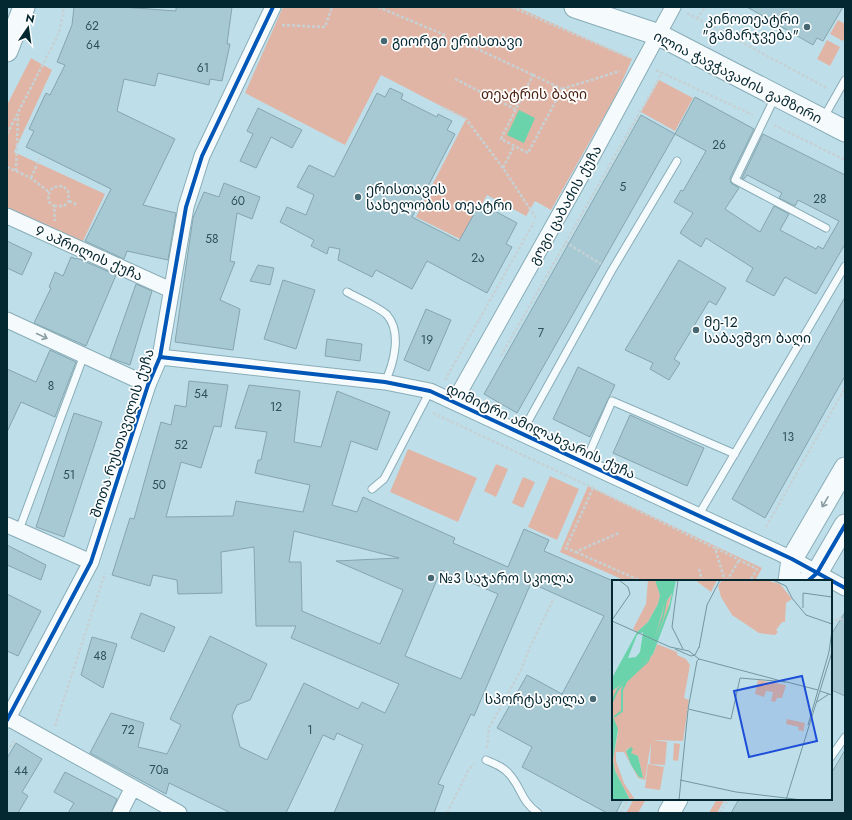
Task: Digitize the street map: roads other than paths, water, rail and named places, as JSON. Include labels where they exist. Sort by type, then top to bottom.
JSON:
[{"type":"main road","points":[[7,51],[24,7]]},
{"type":"main road","name":"ილია ჭავჭავაძის გამზირი","points":[[575,7],[630,24],[659,35],[845,131]]},
{"type":"main road","name":"ილია ჭავჭავაძის გამზირი","points":[[603,7],[630,24]]},
{"type":"main road","points":[[789,580],[792,560],[845,468]]},
{"type":"main road","points":[[812,577],[845,525]]},
{"type":"main road","points":[[669,813],[676,800]]},
{"type":"street","name":"შოთა რუსთაველის ქუჩა","points":[[8,719],[92,562],[148,385],[160,357],[186,207],[202,156],[273,7]]},
{"type":"street","name":"გოგი ცაბაძის ქუჩა","points":[[454,402],[659,35],[677,8]]},
{"type":"street","name":"9 აპრილის ქუჩა","points":[[7,216],[172,286]]},
{"type":"street","points":[[7,320],[148,385]]},
{"type":"street","name":"დიმიტრი ამილახვარის ქუჩა","points":[[160,357],[385,382],[430,391],[792,560],[812,577]]},
{"type":"street","points":[[13,528],[92,562]]},
{"type":"street","name":"დიმიტრი ამილახვარის ქუჩა","points":[[832,584],[845,588]]},
{"type":"street","points":[[8,719],[50,741],[132,789],[179,813]]},
{"type":"street","points":[[120,813],[132,789]]},
{"type":"lane","points":[[823,119],[845,80]]},
{"type":"lane","points":[[776,95],[735,180],[826,228]]},
{"type":"lane","points":[[521,434],[612,270],[677,161]]},
{"type":"lane","points":[[698,516],[845,266]]},
{"type":"lane","points":[[347,292],[387,314],[396,332],[390,371],[385,382]]},
{"type":"lane","points":[[13,528],[84,356]]},
{"type":"lane","points":[[372,489],[384,479],[430,391]]},
{"type":"lane","points":[[585,463],[612,401],[735,454]]},
{"type":"lane","points":[[832,756],[845,737]]},
{"type":"lane","points":[[486,760],[502,768],[510,775],[530,808],[538,813]]},
{"type":"place","name":"კინოთეატრი \"გამარჯვება\"","points":[[807,27]]},
{"type":"place","name":"გიორგი ერისთავი","points":[[384,41]]},
{"type":"place","name":"ერისთავის სახელობის თეატრი","points":[[358,197]]},
{"type":"place","name":"მე-12 საბავშვო ბაღი","points":[[696,330]]},
{"type":"place","name":"№3 საჯარო სკოლა","points":[[431,578]]},
{"type":"place","name":"სპორტსკოლა","points":[[593,699]]},
{"type":"park label","name":"თეატრის ბაღი","points":[[534,94]]}]
